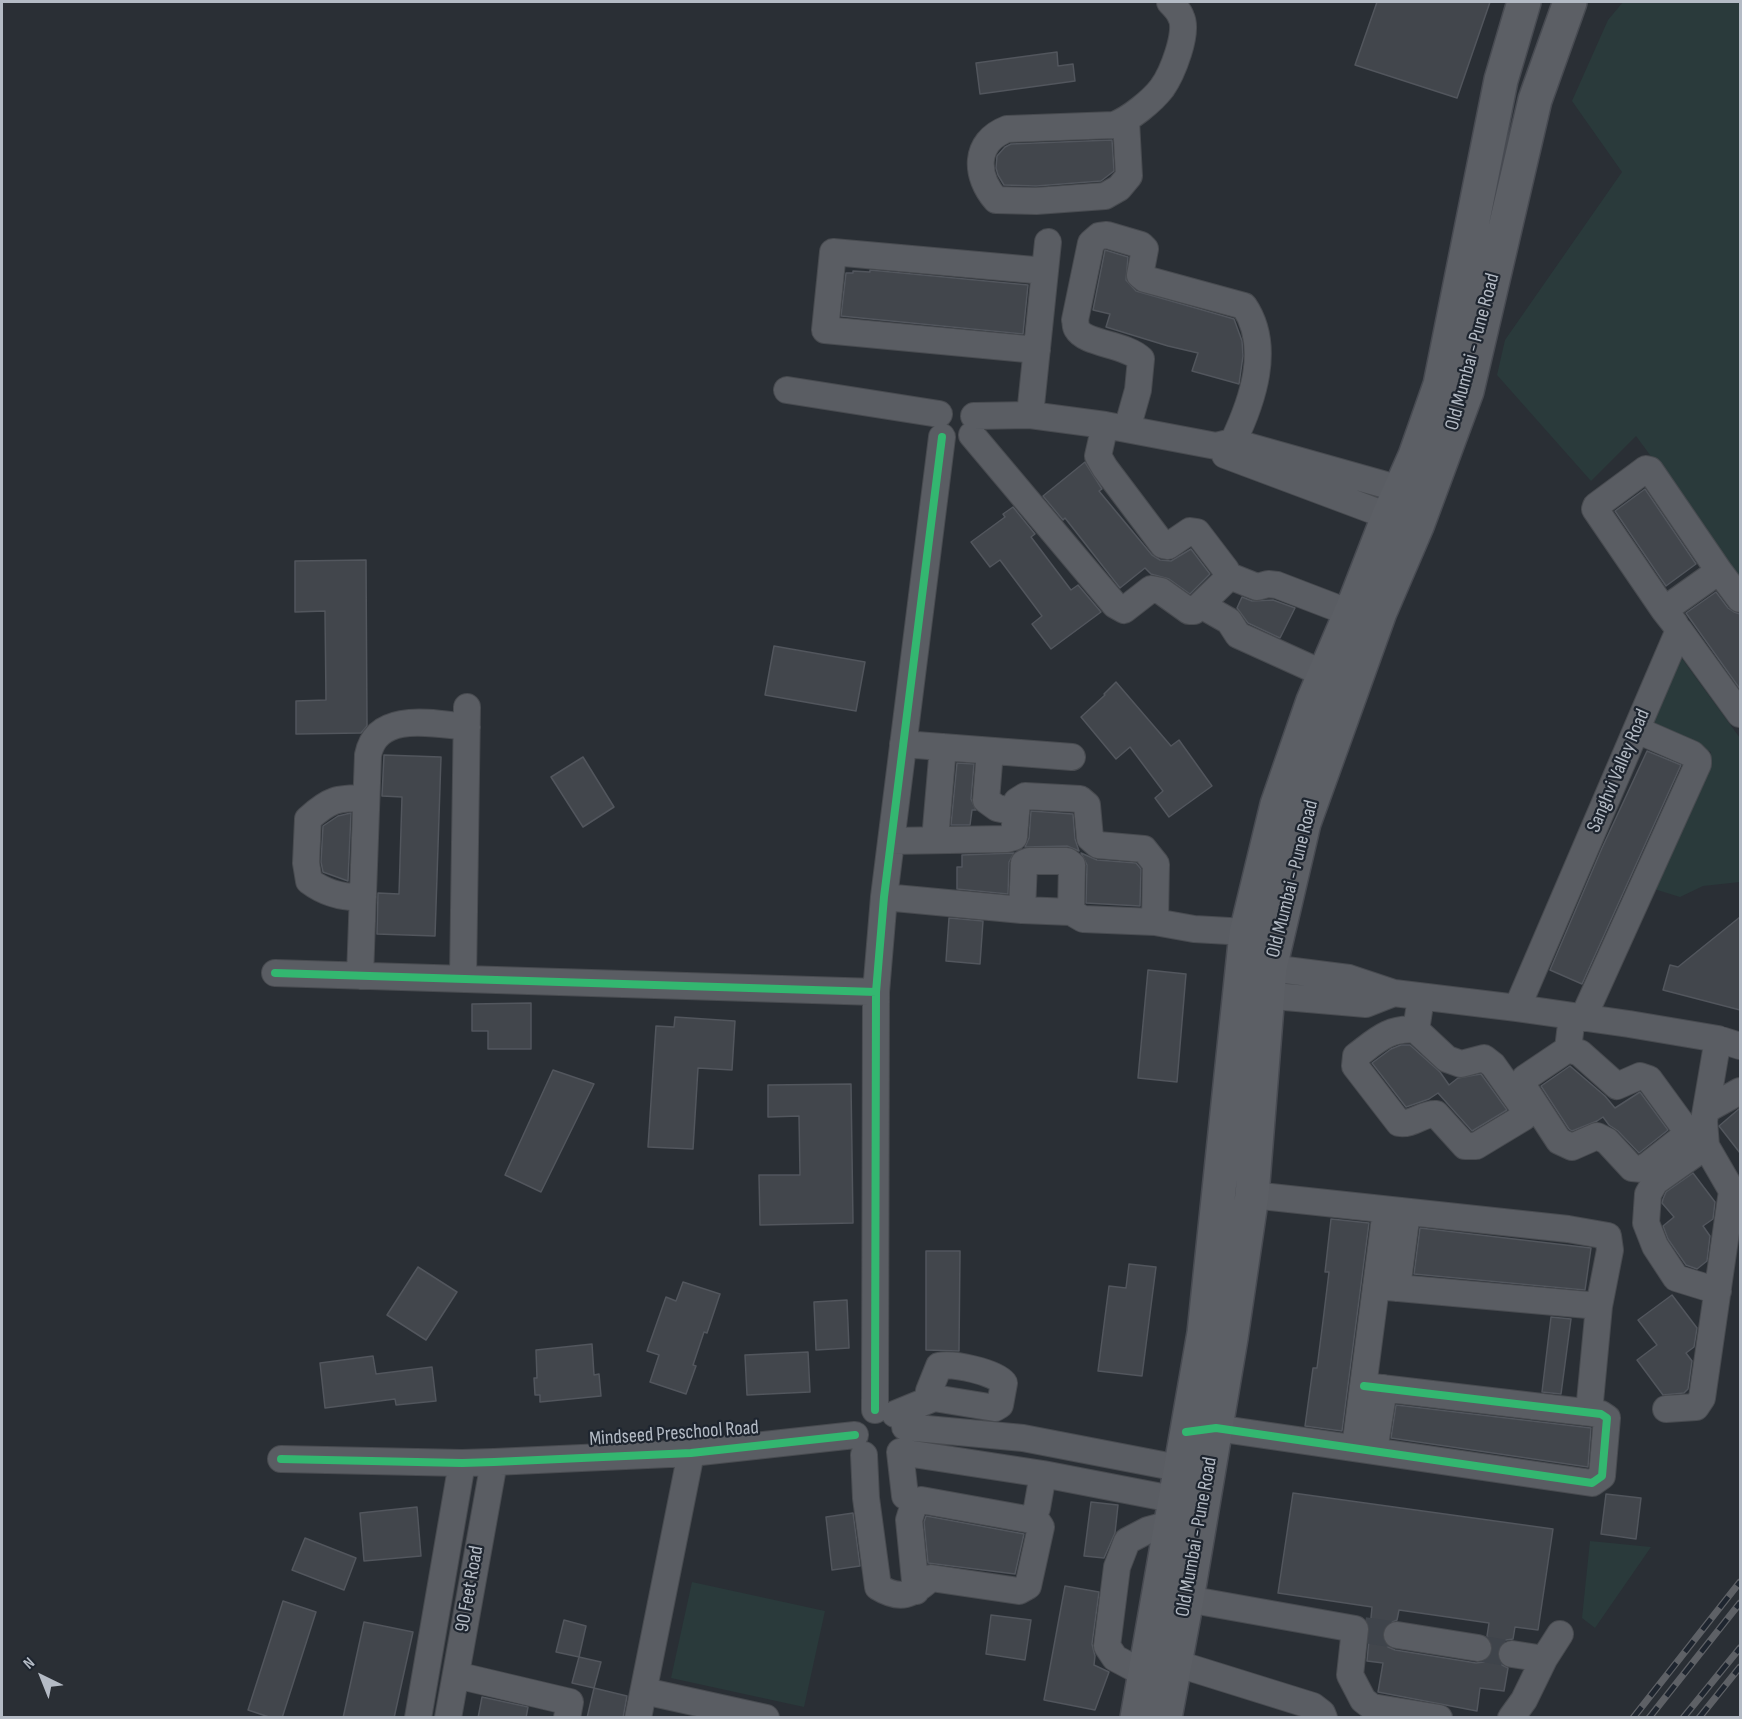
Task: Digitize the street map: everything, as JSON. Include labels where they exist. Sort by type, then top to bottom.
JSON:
[{"type":"main road","name":"Old Mumbai - Pune Road","points":[[1201,1430],[1204,1333],[1255,980],[1278,934],[1304,823],[1380,612],[1408,508],[1415,456],[1440,385],[1502,80],[1524,2]]},
{"type":"main road","name":"Old Mumbai - Pune Road","points":[[1137,1718],[1201,1430],[1231,1338],[1252,1195],[1255,980],[1246,933],[1277,805],[1313,701],[1350,613],[1408,508],[1467,391],[1535,100],[1570,2]]},
{"type":"main road","name":"Old Mumbai - Pune Road","points":[[1164,1718],[1187,1599],[1187,1494]]},
{"type":"street","points":[[1126,121],[1129,176],[1119,188],[1105,195],[1035,201],[996,200],[987,189],[980,164],[982,150],[997,133],[1007,129],[1114,125],[1126,121],[1162,87],[1180,51],[1182,18],[1170,2]]},
{"type":"street","points":[[859,1445],[871,1460],[884,1462],[895,1458],[907,1438],[892,1417],[876,992],[884,897],[941,426],[948,406],[960,404],[966,407],[973,425],[1115,605],[1124,610],[1151,589],[1161,591],[1189,611],[1194,611],[1228,578],[1226,570],[1197,532],[1190,531],[1168,546],[1163,545],[1098,456],[1138,390],[1141,359],[1134,352],[1085,337],[1077,329],[1075,320],[1091,243],[1098,236],[1107,235],[1141,245],[1145,249],[1140,275],[1145,279],[1244,306],[1251,316],[1257,332],[1255,380],[1243,420],[1225,444],[1225,455],[1408,508]]},
{"type":"street","points":[[1030,416],[1047,242]]},
{"type":"street","points":[[1037,350],[825,330],[833,252],[1045,271]]},
{"type":"street","points":[[788,390],[941,426],[954,443],[967,440],[973,425]]},
{"type":"street","points":[[973,425],[1030,416],[1225,444]]},
{"type":"street","points":[[1740,599],[1650,470],[1643,471],[1596,506],[1595,509],[1740,714]]},
{"type":"street","points":[[1672,620],[1719,571]]},
{"type":"street","points":[[1227,575],[1257,587],[1268,584],[1277,585],[1350,613]]},
{"type":"street","points":[[1201,605],[1229,621],[1238,635],[1324,674]]},
{"type":"street","name":"Sanghvi Valley Road","points":[[1517,1008],[1637,730],[1672,620]]},
{"type":"street","points":[[360,976],[370,745],[380,734],[398,724],[467,717],[463,979]]},
{"type":"street","points":[[1568,1049],[1580,1053],[1617,1086],[1640,1076],[1649,1079],[1684,1127],[1685,1136],[1643,1169],[1632,1168],[1607,1141],[1597,1136],[1572,1147],[1559,1141],[1525,1089],[1526,1078],[1568,1049],[1578,1017],[1698,764],[1696,757],[1692,754],[1637,730]]},
{"type":"street","points":[[903,744],[1072,757]]},
{"type":"street","points":[[935,840],[943,747]]},
{"type":"street","points":[[990,751],[986,801],[997,808],[1016,812]]},
{"type":"street","points":[[891,841],[1007,839],[1014,837],[1017,801],[1025,796],[1080,799],[1087,805],[1090,838],[1098,845],[1144,849],[1156,864],[1155,922]]},
{"type":"street","points":[[363,897],[344,898],[315,886],[309,881],[306,863],[308,819],[321,807],[340,798],[366,798]]},
{"type":"street","points":[[1022,910],[1024,863],[1067,861],[1072,865],[1071,912]]},
{"type":"street","points":[[884,897],[1022,910],[1071,912],[1083,918],[1155,922],[1194,929],[1278,934]]},
{"type":"street","points":[[275,973],[876,992]]},
{"type":"street","points":[[1255,980],[1349,978],[1394,993],[1421,998],[1517,1008],[1729,1043],[1704,1121],[1706,1146],[1736,1189],[1702,1398],[1696,1407],[1666,1410]]},
{"type":"street","points":[[1416,1030],[1421,998]]},
{"type":"street","points":[[1404,1028],[1416,1030],[1447,1059],[1461,1064],[1484,1058],[1493,1065],[1525,1110],[1524,1117],[1476,1146],[1465,1146],[1436,1114],[1430,1113],[1407,1124],[1399,1124],[1355,1066],[1356,1056],[1390,1032],[1404,1028]]},
{"type":"street","points":[[1706,1110],[1740,1091]]},
{"type":"street","points":[[1706,1146],[1655,1182],[1648,1194],[1646,1223],[1655,1246],[1676,1278],[1718,1291]]},
{"type":"street","points":[[1252,1195],[1568,1229],[1608,1236],[1610,1250],[1599,1306],[1589,1412]]},
{"type":"street","points":[[1365,1449],[1397,1211]]},
{"type":"street","points":[[1386,1287],[1599,1306]]},
{"type":"street","points":[[1201,1430],[1365,1449],[1592,1483],[1602,1476],[1607,1418],[1601,1414],[1374,1387]]},
{"type":"street","points":[[892,1417],[934,1398]]},
{"type":"street","points":[[916,1591],[909,1520],[914,1504],[921,1500],[1037,1521],[1041,1527],[1028,1586],[1019,1591],[931,1578],[916,1591],[892,1595],[878,1587],[859,1445],[855,1431],[860,1419],[868,1412],[1023,1438],[1187,1494]]},
{"type":"street","name":"Mindseed Preschool Road","points":[[462,1463],[859,1445]]},
{"type":"street","points":[[638,1718],[691,1452]]},
{"type":"street","points":[[900,1452],[1187,1494]]},
{"type":"street","points":[[900,1452],[904,1496]]},
{"type":"street","points":[[281,1459],[462,1463]]},
{"type":"street","name":"90 Feet Road","points":[[448,1718],[494,1462]]},
{"type":"street","name":"90 Feet Road","points":[[418,1718],[462,1463]]},
{"type":"street","points":[[1042,1509],[1048,1475]]},
{"type":"street","points":[[1145,1674],[1114,1658],[1107,1646],[1117,1567],[1127,1541],[1148,1530],[1187,1494]]},
{"type":"street","points":[[1187,1599],[1360,1630],[1350,1675],[1363,1700],[1372,1707],[1439,1718]]},
{"type":"street","points":[[435,1620],[464,1625]]},
{"type":"street","points":[[1511,1718],[1524,1700],[1544,1659],[1560,1634]]},
{"type":"street","points":[[1398,1635],[1478,1648]]},
{"type":"street","points":[[1512,1654],[1544,1659]]},
{"type":"street","points":[[1175,1663],[1313,1706],[1322,1713],[1324,1718]]},
{"type":"street","points":[[456,1675],[570,1702],[567,1718]]},
{"type":"street","points":[[644,1691],[766,1718]]},
{"type":"shaded area","points":[[1623,2],[1740,2],[1740,577],[1636,436],[1591,481],[1497,375],[1505,340],[1622,172],[1572,101],[1608,20]]},
{"type":"shaded area","points":[[1680,656],[1740,738],[1740,882],[1703,886],[1680,897],[1651,888],[1711,752],[1650,724]]},
{"type":"shaded area","points":[[1590,1541],[1651,1547],[1595,1628],[1582,1618]]},
{"type":"shaded area","points":[[692,1582],[825,1611],[804,1707],[671,1678]]},
{"type":"building","points":[[1377,2],[1490,2],[1457,98],[1355,65]]},
{"type":"building","points":[[1057,52],[1058,66],[1073,64],[1075,81],[980,94],[976,63]]},
{"type":"building","points":[[1112,140],[1114,171],[1101,181],[1036,186],[1004,185],[996,168],[997,156],[1011,144]]},
{"type":"building","points":[[1105,250],[1128,257],[1126,280],[1136,291],[1234,319],[1242,341],[1243,356],[1239,384],[1192,371],[1198,353],[1106,327],[1110,314],[1093,310]]},
{"type":"building","points":[[870,270],[1028,285],[1023,334],[841,316],[846,273],[870,272]]},
{"type":"building","points":[[1085,462],[1102,489],[1099,491],[1152,555],[1160,560],[1171,561],[1191,549],[1210,574],[1190,594],[1169,579],[1151,574],[1145,568],[1120,588],[1065,518],[1063,520],[1043,496]]},
{"type":"building","points":[[1645,489],[1696,564],[1666,586],[1615,511]]},
{"type":"building","points":[[1013,507],[1035,534],[1031,537],[1071,590],[1078,585],[1101,612],[1051,649],[1032,624],[1042,616],[1000,560],[990,567],[971,542],[1005,517],[1003,514]]},
{"type":"building","points":[[366,560],[367,726],[361,733],[296,734],[296,701],[326,700],[325,611],[295,612],[295,561]]},
{"type":"building","points":[[1716,592],[1728,608],[1740,614],[1740,689],[1686,613]]},
{"type":"building","points":[[1242,597],[1252,601],[1273,600],[1295,608],[1280,638],[1248,623],[1237,608]]},
{"type":"building","points":[[774,646],[865,662],[856,711],[765,695]]},
{"type":"building","points":[[1116,682],[1171,746],[1179,740],[1212,786],[1169,817],[1155,798],[1163,791],[1130,747],[1116,759],[1081,717]]},
{"type":"building","points":[[1647,751],[1681,765],[1582,984],[1550,970],[1602,848]]},
{"type":"building","points":[[384,755],[441,757],[435,936],[377,934],[378,893],[399,894],[402,797],[382,796]]},
{"type":"building","points":[[583,757],[614,807],[583,827],[551,777]]},
{"type":"building","points":[[957,763],[974,764],[971,799],[976,810],[972,810],[970,825],[951,825]]},
{"type":"building","points":[[1031,811],[1073,814],[1075,839],[1079,851],[1067,846],[1025,847],[1029,838]]},
{"type":"building","points":[[351,813],[348,881],[323,872],[321,862],[323,826],[338,816]]},
{"type":"building","points":[[1014,853],[1009,862],[1008,894],[957,889],[957,867],[962,867],[962,855]]},
{"type":"building","points":[[1081,853],[1097,860],[1136,863],[1141,869],[1140,906],[1086,903],[1087,865]]},
{"type":"building","points":[[1740,917],[1740,1010],[1663,990],[1670,965],[1678,967]]},
{"type":"building","points":[[949,918],[983,921],[980,964],[946,961]]},
{"type":"building","points":[[1148,970],[1186,974],[1177,1082],[1138,1078]]},
{"type":"building","points":[[531,1003],[531,1049],[488,1049],[488,1031],[472,1031],[472,1004]]},
{"type":"building","points":[[675,1017],[735,1021],[732,1070],[698,1068],[693,1149],[648,1147],[656,1026],[674,1027]]},
{"type":"building","points":[[1401,1045],[1410,1045],[1440,1072],[1449,1085],[1458,1078],[1481,1074],[1507,1110],[1472,1131],[1438,1093],[1429,1099],[1406,1107],[1372,1063],[1391,1049]]},
{"type":"building","points":[[1570,1066],[1605,1096],[1615,1108],[1640,1092],[1668,1130],[1639,1153],[1603,1117],[1572,1131],[1541,1086]]},
{"type":"building","points":[[553,1070],[594,1084],[541,1192],[505,1175]]},
{"type":"building","points":[[851,1084],[853,1223],[760,1225],[759,1175],[800,1175],[799,1116],[768,1117],[768,1085]]},
{"type":"building","points":[[1740,1108],[1740,1153],[1719,1126]]},
{"type":"building","points":[[1693,1173],[1715,1202],[1713,1219],[1703,1226],[1710,1236],[1707,1261],[1697,1269],[1686,1265],[1668,1239],[1663,1226],[1674,1217],[1662,1203],[1666,1192]]},
{"type":"building","points":[[1331,1219],[1369,1223],[1342,1431],[1305,1426],[1313,1368],[1317,1368],[1323,1321],[1329,1272],[1325,1272]]},
{"type":"building","points":[[1420,1228],[1591,1248],[1585,1290],[1414,1274]]},
{"type":"building","points":[[926,1251],[960,1251],[959,1351],[926,1350]]},
{"type":"building","points":[[1129,1264],[1156,1267],[1142,1376],[1098,1371],[1109,1286],[1126,1288]]},
{"type":"building","points":[[418,1267],[457,1292],[426,1340],[387,1315]]},
{"type":"building","points":[[683,1282],[720,1294],[707,1333],[704,1332],[686,1394],[650,1382],[659,1355],[647,1351],[666,1297],[676,1301]]},
{"type":"building","points":[[1672,1295],[1697,1328],[1694,1347],[1686,1353],[1692,1361],[1688,1389],[1684,1393],[1663,1395],[1637,1360],[1657,1345],[1638,1320]]},
{"type":"building","points":[[847,1300],[849,1348],[816,1350],[814,1302]]},
{"type":"building","points":[[1551,1317],[1571,1319],[1561,1394],[1542,1392]]},
{"type":"building","points":[[592,1344],[594,1375],[599,1374],[601,1396],[540,1402],[540,1395],[535,1395],[536,1350]]},
{"type":"building","points":[[808,1352],[810,1392],[747,1395],[745,1355]]},
{"type":"building","points":[[373,1356],[376,1374],[432,1367],[436,1401],[396,1405],[395,1399],[325,1408],[320,1363]]},
{"type":"building","points":[[1396,1405],[1591,1428],[1588,1467],[1391,1438]]},
{"type":"building","points":[[1293,1493],[1553,1529],[1538,1630],[1515,1627],[1513,1639],[1501,1644],[1497,1651],[1498,1660],[1508,1668],[1504,1691],[1480,1688],[1477,1711],[1378,1692],[1383,1663],[1367,1661],[1372,1607],[1278,1593]],"holes":[[[1399,1610],[1489,1623],[1487,1636],[1492,1642],[1493,1650],[1484,1662],[1476,1663],[1395,1650],[1388,1647],[1383,1640],[1382,1632],[1386,1625],[1397,1620]]]},
{"type":"building","points":[[1606,1494],[1641,1498],[1636,1539],[1601,1534]]},
{"type":"building","points":[[1091,1502],[1118,1505],[1115,1533],[1104,1558],[1084,1556]]},
{"type":"building","points":[[417,1507],[421,1556],[364,1561],[360,1513]]},
{"type":"building","points":[[853,1513],[860,1566],[832,1570],[826,1517]]},
{"type":"building","points":[[926,1516],[1024,1534],[1015,1574],[928,1563],[924,1522]]},
{"type":"building","points":[[305,1538],[356,1558],[344,1590],[292,1570]]},
{"type":"building","points":[[1065,1586],[1099,1592],[1092,1644],[1095,1656],[1094,1665],[1109,1672],[1095,1710],[1044,1700]]},
{"type":"building","points":[[283,1601],[316,1612],[282,1718],[272,1718],[248,1710]]},
{"type":"building","points":[[991,1615],[1031,1620],[1025,1660],[986,1654]]},
{"type":"building","points":[[564,1620],[586,1626],[579,1657],[556,1652]]},
{"type":"building","points":[[364,1622],[413,1632],[394,1718],[343,1718]]},
{"type":"building","points":[[579,1657],[601,1662],[594,1688],[572,1683]]},
{"type":"building","points":[[594,1688],[627,1696],[623,1718],[587,1718]]},
{"type":"building","points":[[482,1697],[528,1707],[526,1718],[478,1718]]},
{"type":"tunnel","points":[[1364,1630],[1397,1635]]},
{"type":"tunnel","points":[[1478,1648],[1512,1654]]},
{"type":"railway","points":[[1633,1718],[1740,1582]]},
{"type":"railway","points":[[1649,1718],[1740,1603]]},
{"type":"railway","points":[[1683,1718],[1740,1648]]},
{"type":"railway","points":[[1699,1718],[1740,1667]]},
{"type":"cycle path","points":[[875,1410],[876,992],[884,897],[942,437]]},
{"type":"cycle path","points":[[275,973],[876,992]]},
{"type":"cycle path","points":[[1186,1432],[1216,1428],[1592,1483],[1602,1476],[1607,1418],[1601,1414],[1364,1386]]},
{"type":"cycle path","points":[[281,1459],[494,1462],[691,1453],[855,1435]]}]
